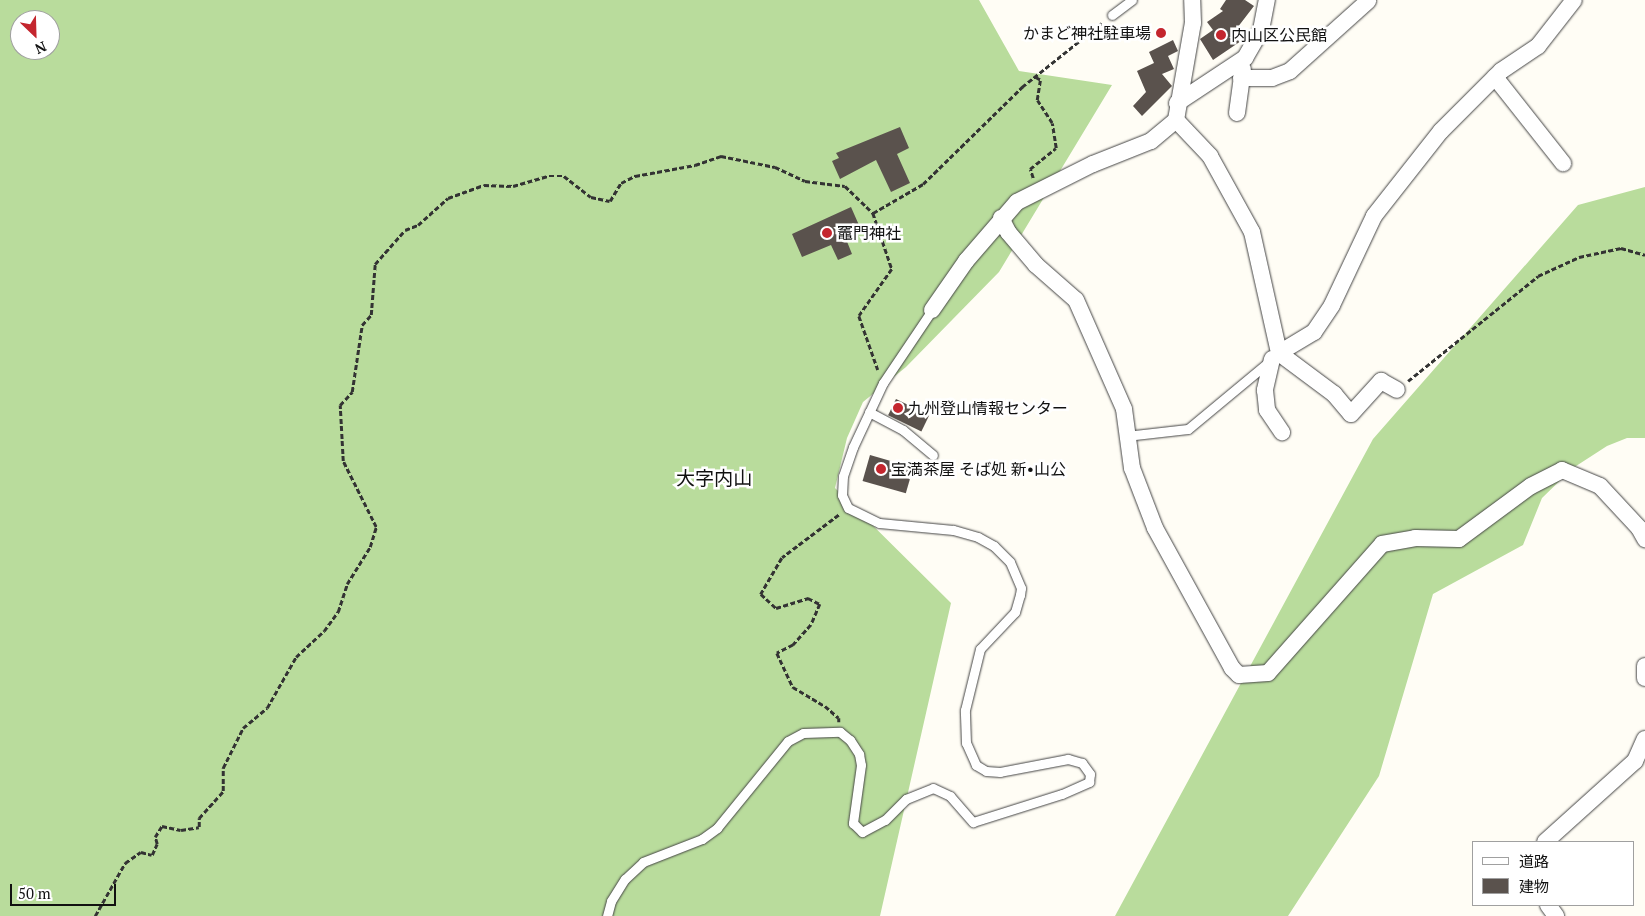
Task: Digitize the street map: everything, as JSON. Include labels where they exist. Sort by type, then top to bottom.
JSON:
[{"type":"street","points":[[932,310],[1001,218],[1017,202],[1037,191],[1151,141],[1176,120],[1177,103],[1194,22],[1192,0]]},
{"type":"street","points":[[1237,114],[1240,78],[1245,58],[1261,30],[1267,0]]},
{"type":"street","points":[[1276,356],[1314,332],[1332,305],[1374,216],[1442,131],[1495,77],[1538,46],[1574,0]]},
{"type":"street","points":[[1240,78],[1272,78],[1290,71],[1368,2]]},
{"type":"street","points":[[1177,103],[1245,58]]},
{"type":"street","points":[[1495,77],[1564,163]]},
{"type":"street","points":[[1176,120],[1210,156],[1252,232],[1276,356],[1265,390],[1267,410],[1282,432]]},
{"type":"street","points":[[1001,218],[1008,232],[1036,265],[1076,300],[1124,409],[1126,436],[1132,468],[1155,528],[1232,668],[1239,675],[1268,673],[1382,544],[1415,538],[1459,539],[1530,486],[1562,470],[1600,486],[1639,528],[1645,539]]},
{"type":"street","points":[[1276,356],[1334,394],[1351,414],[1381,381],[1397,390]]},
{"type":"street","points":[[1645,666],[1645,678]]},
{"type":"street","points":[[1546,841],[1635,761],[1645,739]]},
{"type":"lane","points":[[1112,15],[1132,0]]},
{"type":"lane","points":[[607,916],[612,901],[625,879],[644,862],[702,839],[717,828],[788,741],[803,733],[840,732],[850,740],[859,754],[861,765],[853,823],[862,832],[885,820],[906,799],[933,788],[950,796],[973,822],[1078,788],[1089,782],[1090,774],[1082,763],[1068,759],[1000,772],[986,771],[976,765],[966,743],[965,710],[980,650],[1015,612],[1020,595],[1021,588],[1010,562],[994,546],[978,537],[953,530],[879,523],[848,508],[842,496],[843,476],[883,383],[932,310]]},
{"type":"lane","points":[[1126,436],[1188,429],[1276,356]]},
{"type":"lane","points":[[870,412],[903,430],[933,455]]},
{"type":"path","points":[[873,213],[923,184],[1035,77],[1112,15]]},
{"type":"path","points":[[1035,77],[1040,80],[1037,100],[1052,124],[1056,148],[1030,169],[1037,191]]},
{"type":"path","points":[[95,916],[125,862],[141,852],[152,855],[157,844],[156,837],[162,826],[181,830],[199,827],[199,818],[223,791],[223,768],[243,728],[267,708],[296,657],[324,631],[338,612],[347,584],[370,547],[376,527],[343,461],[340,405],[352,392],[362,325],[371,315],[375,264],[405,230],[418,225],[448,198],[484,185],[513,186],[549,176],[564,176],[591,197],[610,201],[621,183],[634,176],[695,165],[721,156],[775,167],[805,181],[845,186],[873,213],[892,269],[859,316],[883,383]]},
{"type":"path","points":[[1397,390],[1538,276],[1579,257],[1621,248],[1645,256]]},
{"type":"path","points":[[840,732],[839,718],[793,687],[777,653],[793,645],[811,626],[820,604],[808,598],[776,608],[761,594],[782,558],[848,508]]},
{"type":"green space","points":[[0,0],[979,0],[1019,71],[1112,85],[999,272],[906,367],[863,402],[847,438],[835,488],[951,603],[880,916],[0,916]]},
{"type":"green space","points":[[1645,187],[1645,438],[1627,438],[1607,446],[1573,468],[1542,498],[1523,545],[1433,594],[1379,776],[1288,916],[1115,916],[1373,439],[1578,205]]},
{"type":"building","points":[[1226,0],[1245,0],[1254,6],[1234,32],[1241,41],[1213,60],[1200,39],[1213,30],[1207,22],[1223,11],[1220,9]]},
{"type":"building","points":[[1173,40],[1178,51],[1168,56],[1174,69],[1162,74],[1172,86],[1142,116],[1133,106],[1146,92],[1137,71],[1154,63],[1149,52]]},
{"type":"building","points":[[900,127],[909,148],[897,154],[910,183],[891,192],[876,160],[840,179],[832,161],[839,158],[836,153]]},
{"type":"building","name":"竈門神社","points":[[851,207],[862,232],[846,239],[852,254],[838,260],[831,245],[802,257],[792,234]]},
{"type":"building","points":[[896,399],[929,415],[921,431],[888,415]]},
{"type":"building","points":[[870,455],[913,467],[906,493],[863,481]]},
{"type":"place","name":"かまど神社駐車場","points":[[1161,33]]},
{"type":"place","name":"内山区公民館","points":[[1221,35]]},
{"type":"place","name":"竈門神社","points":[[827,233]]},
{"type":"place","name":"九州登山情報センター","points":[[898,408]]},
{"type":"place","name":"宝満茶屋 そば処 新•山公","points":[[881,469]]},
{"type":"district","name":"大字内山","points":[[714,478]]}]
